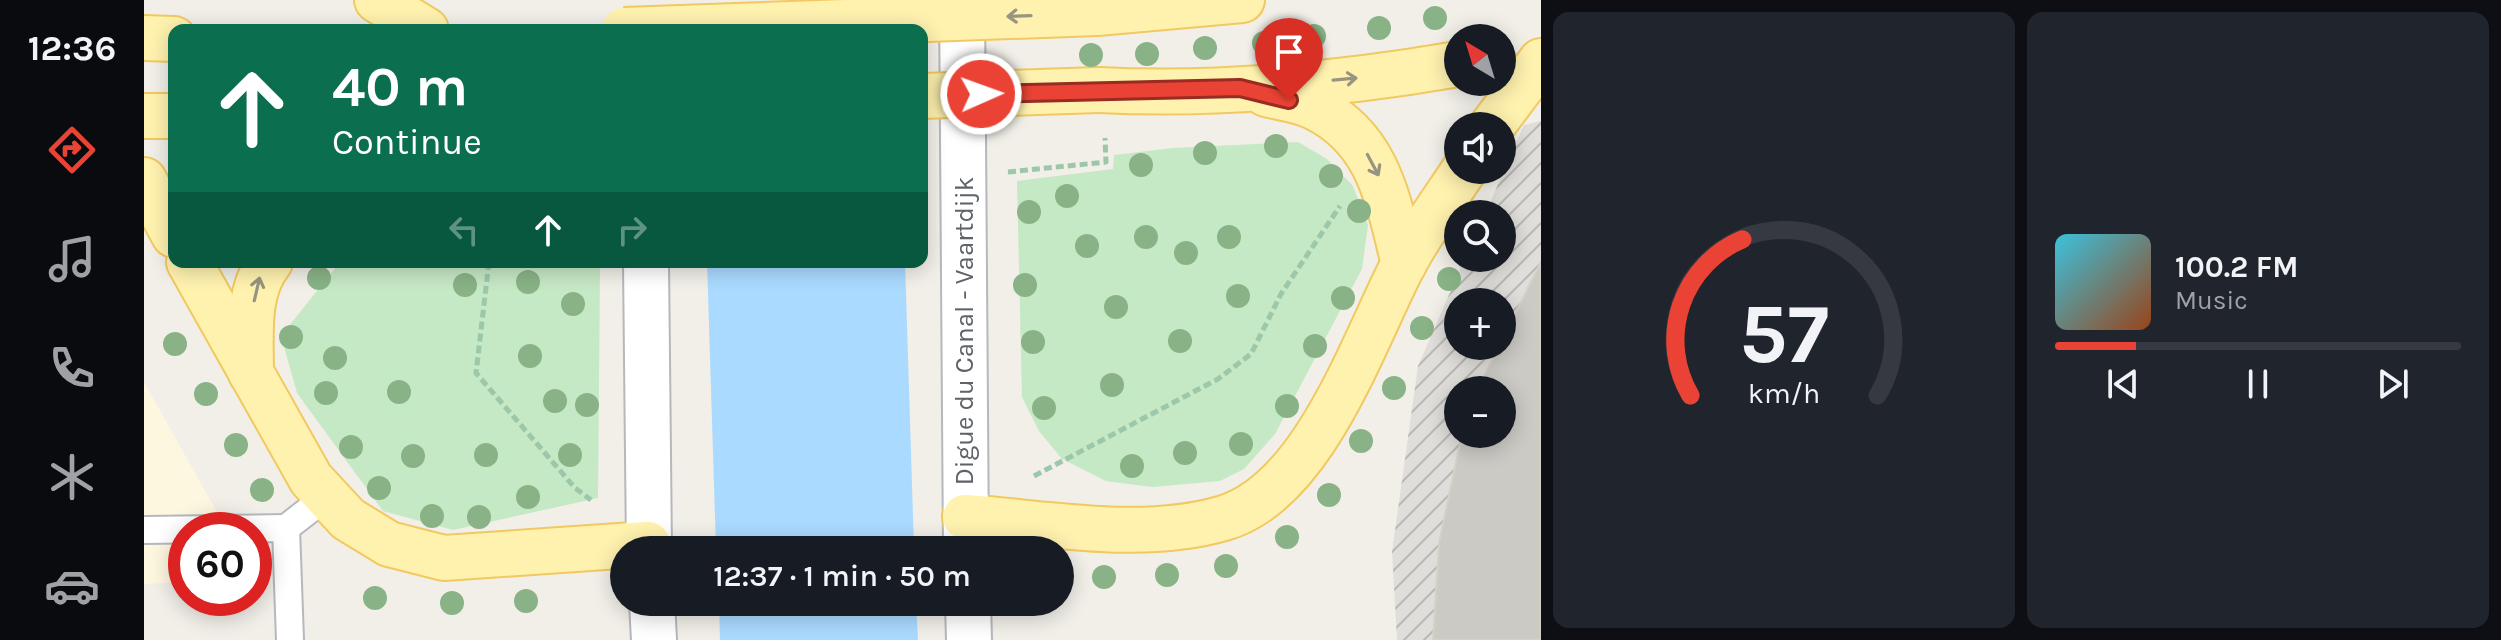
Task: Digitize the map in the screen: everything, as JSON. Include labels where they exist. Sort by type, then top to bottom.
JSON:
[{"type":"main road","points":[[377,0],[416,24]]},
{"type":"main road","points":[[791,24],[1097,13],[1196,7],[1242,0]]},
{"type":"main road","points":[[144,38],[168,39]]},
{"type":"main road","points":[[1516,53],[1541,49]]},
{"type":"main road","points":[[1503,112],[1541,61]]},
{"type":"main road","points":[[928,96],[1240,88],[1402,74],[1444,66]]},
{"type":"main road","points":[[1240,88],[1313,106],[1358,136],[1379,176],[1404,264]]},
{"type":"main road","points":[[144,116],[168,116]]},
{"type":"main road","points":[[144,180],[168,224]]},
{"type":"main road","points":[[966,534],[1166,527],[1226,517],[1277,488],[1304,457],[1341,393],[1404,264],[1455,184]]},
{"type":"main road","points":[[192,268],[311,479],[348,519],[389,544],[444,558],[610,549]]},
{"type":"main road","points":[[251,376],[251,316],[261,273],[265,268]]},
{"type":"street","points":[[634,0],[639,24]]},
{"type":"street","name":"Digue du Canal - Vaartdijk","points":[[962,0],[966,534]]},
{"type":"street","points":[[646,268],[648,536]]},
{"type":"street","points":[[653,616],[654,640]]},
{"type":"street","points":[[968,616],[969,640]]},
{"type":"lane","points":[[144,530],[286,528],[327,496]]},
{"type":"lane","points":[[286,528],[290,640]]},
{"type":"path","points":[[1012,172],[1106,162]]},
{"type":"path","points":[[1026,481],[1218,379],[1251,354],[1281,294],[1334,210],[1379,176]]},
{"type":"path","points":[[488,268],[476,373],[575,488]]},
{"type":"shaded area","points":[[1541,121],[1541,640],[1397,640],[1392,552],[1418,366],[1444,306],[1444,360],[1516,360],[1516,288],[1452,288],[1459,272],[1516,272],[1516,200],[1491,200],[1498,184],[1516,184],[1516,143],[1524,125]]},
{"type":"shaded area","points":[[144,382],[217,512],[168,512],[168,583],[144,584]]},
{"type":"green space","points":[[1298,142],[1327,159],[1353,186],[1368,225],[1362,269],[1275,434],[1244,469],[1220,481],[1152,487],[1106,481],[1062,459],[1039,431],[1022,397],[1017,181],[1113,169],[1114,155],[1173,148]]},
{"type":"green space","points":[[335,268],[600,268],[598,498],[453,530],[383,511],[297,393],[281,336]]},
{"type":"water","points":[[707,268],[905,268],[914,536],[716,536]]},
{"type":"water","points":[[719,616],[917,616],[918,640],[720,640]]},
{"type":"building","points":[[1541,262],[1541,640],[1433,640],[1439,543],[1459,448],[1516,448],[1516,376],[1484,376],[1492,360],[1516,360],[1516,312]]},
{"type":"route","points":[[981,94],[1240,88],[1289,100]]}]
